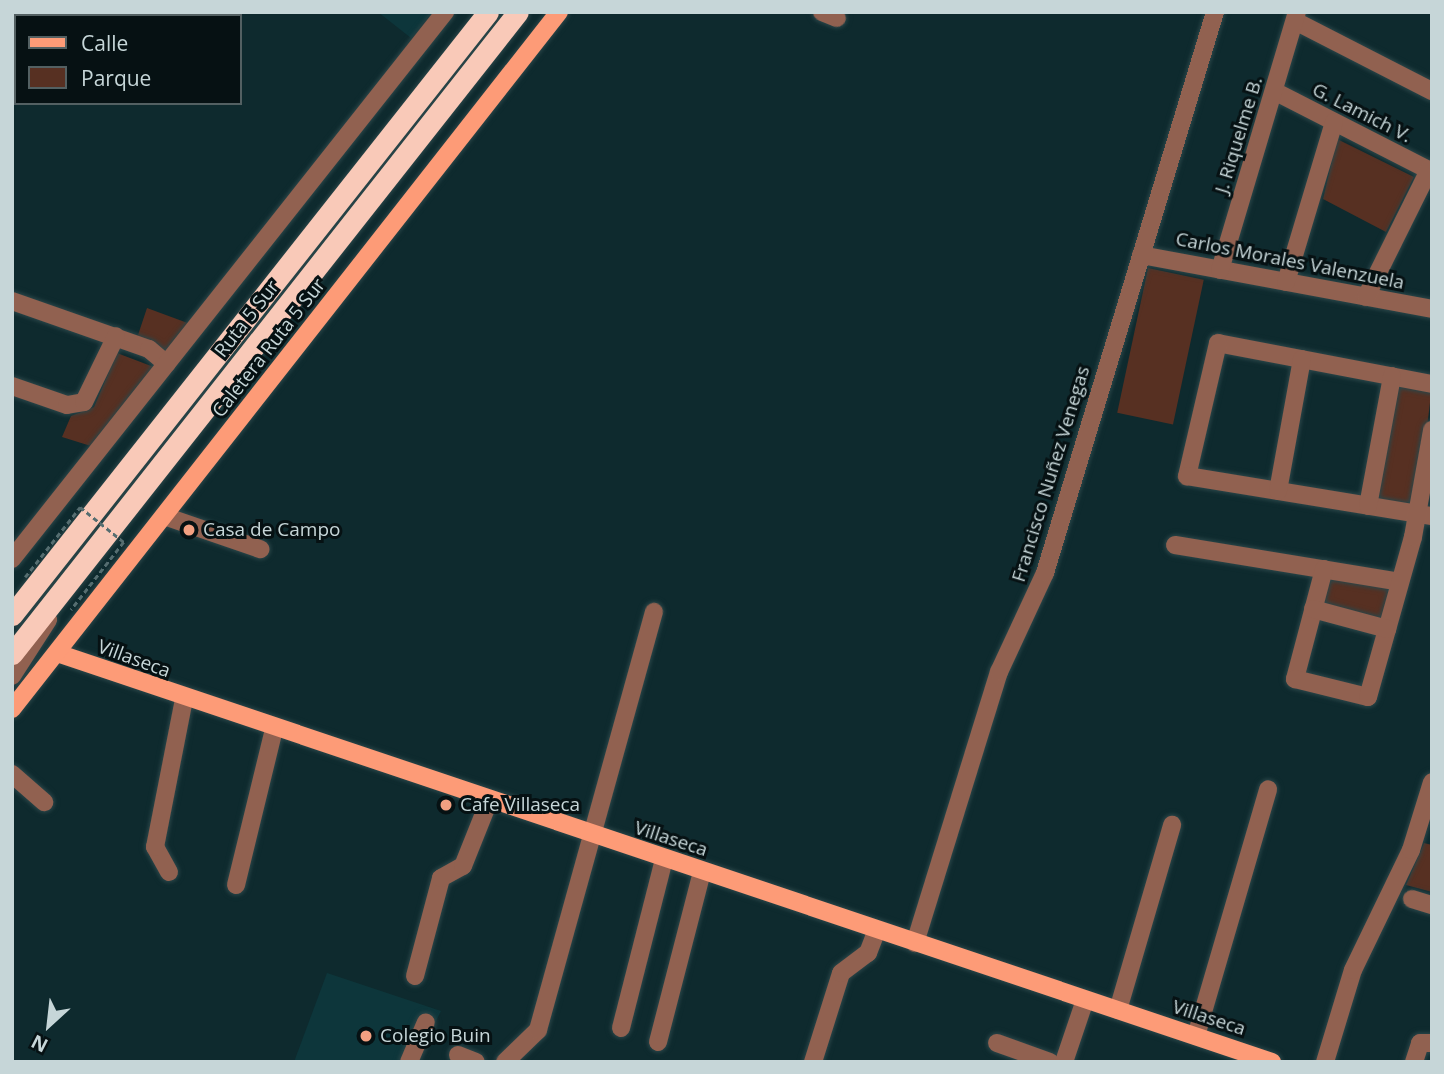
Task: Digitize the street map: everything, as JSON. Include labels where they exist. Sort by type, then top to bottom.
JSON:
[{"type":"highway","name":"Ruta 5 Sur","points":[[12,615],[488,12]]},
{"type":"highway","name":"Ruta 5 Sur","points":[[12,654],[518,12]]},
{"type":"main road","name":"Caletera Ruta 5 Sur","points":[[12,709],[559,12]]},
{"type":"main road","name":"Villaseca","points":[[57,653],[184,699],[1266,1061]]},
{"type":"street","points":[[12,559],[445,12]]},
{"type":"street","name":"Francisco Nuñez Venegas","points":[[915,943],[999,672],[1045,573],[1215,12]]},
{"type":"street","points":[[1296,16],[1432,91]]},
{"type":"street","name":"J. Riquelme B.","points":[[1220,270],[1296,16]]},
{"type":"street","name":"G. Lamich V.","points":[[1274,91],[1430,171]]},
{"type":"street","points":[[1286,282],[1334,122]]},
{"type":"street","points":[[1366,297],[1430,171]]},
{"type":"street","name":"Carlos Morales Valenzuela","points":[[1140,255],[1432,309]]},
{"type":"street","points":[[12,301],[116,336],[167,363]]},
{"type":"street","points":[[12,386],[68,405],[84,402],[116,336]]},
{"type":"street","points":[[1424,515],[1187,476],[1218,343],[1432,384]]},
{"type":"street","points":[[1278,491],[1302,359]]},
{"type":"street","points":[[1368,506],[1391,376]]},
{"type":"street","points":[[1324,569],[1295,679],[1368,697],[1400,582],[1424,515],[1432,430]]},
{"type":"street","points":[[164,516],[260,548]]},
{"type":"street","points":[[1175,545],[1400,582]]},
{"type":"street","points":[[12,676],[68,583]]},
{"type":"street","points":[[1313,609],[1387,629]]},
{"type":"street","points":[[505,1062],[538,1030],[589,834],[654,612]]},
{"type":"street","points":[[169,872],[155,847],[184,699]]},
{"type":"street","points":[[232,883],[270,728]]},
{"type":"street","points":[[12,774],[44,802]]},
{"type":"street","points":[[1325,1062],[1353,970],[1411,850],[1432,782]]},
{"type":"street","points":[[1195,1036],[1268,789]]},
{"type":"street","points":[[415,976],[441,878],[463,866],[489,801]]},
{"type":"street","points":[[1118,1010],[1172,825]]},
{"type":"street","points":[[621,1028],[664,859]]},
{"type":"street","points":[[658,1042],[702,872]]},
{"type":"street","points":[[1412,899],[1432,905]]},
{"type":"street","points":[[813,1062],[841,973],[868,953],[877,930]]},
{"type":"street","points":[[1064,1062],[1086,1000]]},
{"type":"street","points":[[410,1062],[426,1022]]},
{"type":"street","points":[[997,1043],[1050,1062]]},
{"type":"street","points":[[1414,1062],[1420,1044],[1432,1043]]},
{"type":"street","points":[[458,1055],[476,1062]]},
{"type":"path","points":[[25,577],[80,507],[124,542],[71,611]]},
{"type":"shaded area","points":[[378,12],[432,12],[411,38]]},
{"type":"shaded area","name":"Colegio Buin","points":[[327,973],[441,1011],[416,1062],[294,1062]]},
{"type":"green space","points":[[1337,139],[1414,177],[1386,232],[1323,199]]},
{"type":"green space","points":[[1148,268],[1204,280],[1173,425],[1117,413]]},
{"type":"green space","points":[[147,308],[193,325],[170,353],[137,338]]},
{"type":"green space","points":[[117,353],[159,369],[94,447],[62,437],[71,416],[94,407]]},
{"type":"green space","points":[[1393,384],[1432,389],[1418,504],[1379,499]]},
{"type":"green space","points":[[1327,578],[1387,585],[1391,590],[1384,617],[1376,621],[1322,607]]},
{"type":"green space","points":[[1424,843],[1432,845],[1432,892],[1406,885]]},
{"type":"place","name":"Casa de Campo","points":[[189,530]]},
{"type":"place","name":"Cafe Villaseca","points":[[446,805]]},
{"type":"place","name":"Colegio Buin","points":[[366,1036]]}]
